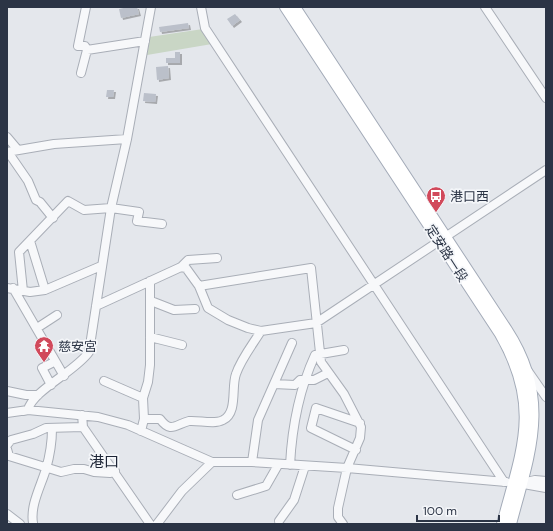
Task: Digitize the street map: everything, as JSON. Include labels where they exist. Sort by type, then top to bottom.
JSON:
[{"type":"main road","name":"定安路一段","points":[[285,7],[442,238],[513,339],[526,367],[533,395],[534,430],[513,482],[511,524]]},
{"type":"main road","name":"定安路一段","points":[[295,7],[442,238],[500,334],[518,372],[525,403],[525,430],[521,454],[502,524]]},
{"type":"street","points":[[86,7],[78,46],[85,46],[87,50]]},
{"type":"street","points":[[28,410],[31,402],[38,395],[77,366],[89,352],[111,208],[127,139],[151,7]]},
{"type":"street","points":[[201,7],[205,28],[375,284],[513,482]]},
{"type":"street","points":[[485,7],[546,98]]},
{"type":"street","points":[[87,50],[145,41]]},
{"type":"street","points":[[81,73],[87,50]]},
{"type":"street","points":[[7,137],[18,150]]},
{"type":"street","points":[[53,218],[40,202],[36,200],[28,181],[8,152],[54,144],[127,139]]},
{"type":"street","points":[[181,267],[186,268],[199,286],[208,308],[228,320],[248,328],[261,331],[316,323],[546,170]]},
{"type":"street","points":[[24,291],[19,252],[68,201],[84,210],[111,208],[139,212],[137,221],[162,224]]},
{"type":"street","points":[[30,241],[45,290]]},
{"type":"street","points":[[96,306],[181,267],[188,260],[217,258]]},
{"type":"street","points":[[10,288],[24,291],[45,290],[101,266]]},
{"type":"street","points":[[199,286],[311,268],[321,362],[344,394],[360,423],[360,438],[347,468],[338,508],[338,517],[342,524]]},
{"type":"street","points":[[140,431],[144,419],[143,398],[148,382],[151,301],[150,281]]},
{"type":"street","points":[[10,288],[37,328],[54,362],[64,376]]},
{"type":"street","points":[[151,301],[174,310],[195,309]]},
{"type":"street","points":[[37,328],[57,315]]},
{"type":"street","points":[[144,419],[160,419],[164,425],[173,428],[189,422],[222,421],[228,416],[233,401],[236,374],[261,331]]},
{"type":"street","points":[[150,337],[182,345]]},
{"type":"street","points":[[252,462],[258,420],[292,343]]},
{"type":"street","points":[[290,465],[291,434],[304,379],[315,354],[320,355],[344,350]]},
{"type":"street","points":[[51,385],[42,368],[54,362]]},
{"type":"street","points":[[526,367],[546,397]]},
{"type":"street","points":[[274,384],[295,385],[300,380],[314,380],[328,373]]},
{"type":"street","points":[[104,382],[143,398]]},
{"type":"street","points":[[7,391],[26,395],[38,395]]},
{"type":"street","points":[[356,450],[311,428],[316,408],[360,423]]},
{"type":"street","points":[[8,414],[28,410],[98,417],[128,425],[212,462],[252,462],[278,465],[347,468],[513,482],[533,487],[546,488]]},
{"type":"street","points":[[82,415],[83,427],[115,471],[150,524]]},
{"type":"street","points":[[7,445],[11,440],[33,434],[46,428],[83,427]]},
{"type":"street","points":[[23,524],[33,524],[31,514],[51,449],[52,429]]},
{"type":"street","points":[[7,449],[9,456],[46,469],[61,472],[74,469],[110,473],[115,471]]},
{"type":"street","points":[[157,524],[182,491],[212,462]]},
{"type":"street","points":[[237,495],[266,486],[278,465]]},
{"type":"street","points":[[279,521],[294,500],[305,466]]},
{"type":"street","points":[[513,482],[535,480],[546,481]]},
{"type":"street","points":[[7,514],[20,524]]},
{"type":"green space","points":[[203,29],[212,44],[147,55],[149,37]]},
{"type":"building","points":[[137,7],[139,14],[121,18],[119,9]]},
{"type":"building","points":[[235,14],[240,20],[232,26],[227,19]]},
{"type":"building","points":[[188,23],[189,28],[160,32],[159,27]]},
{"type":"building","points":[[175,52],[180,52],[180,63],[166,63],[166,58],[175,58]]},
{"type":"building","points":[[168,66],[169,78],[157,80],[156,67]]},
{"type":"building","points":[[107,90],[114,90],[113,97],[106,97]]},
{"type":"building","points":[[144,93],[156,94],[155,102],[143,101]]},
{"type":"place","name":"港口西","points":[[436,213]]},
{"type":"place","name":"慈安宮","points":[[44,363]]},
{"type":"district","name":"港口","points":[[104,462]]}]
